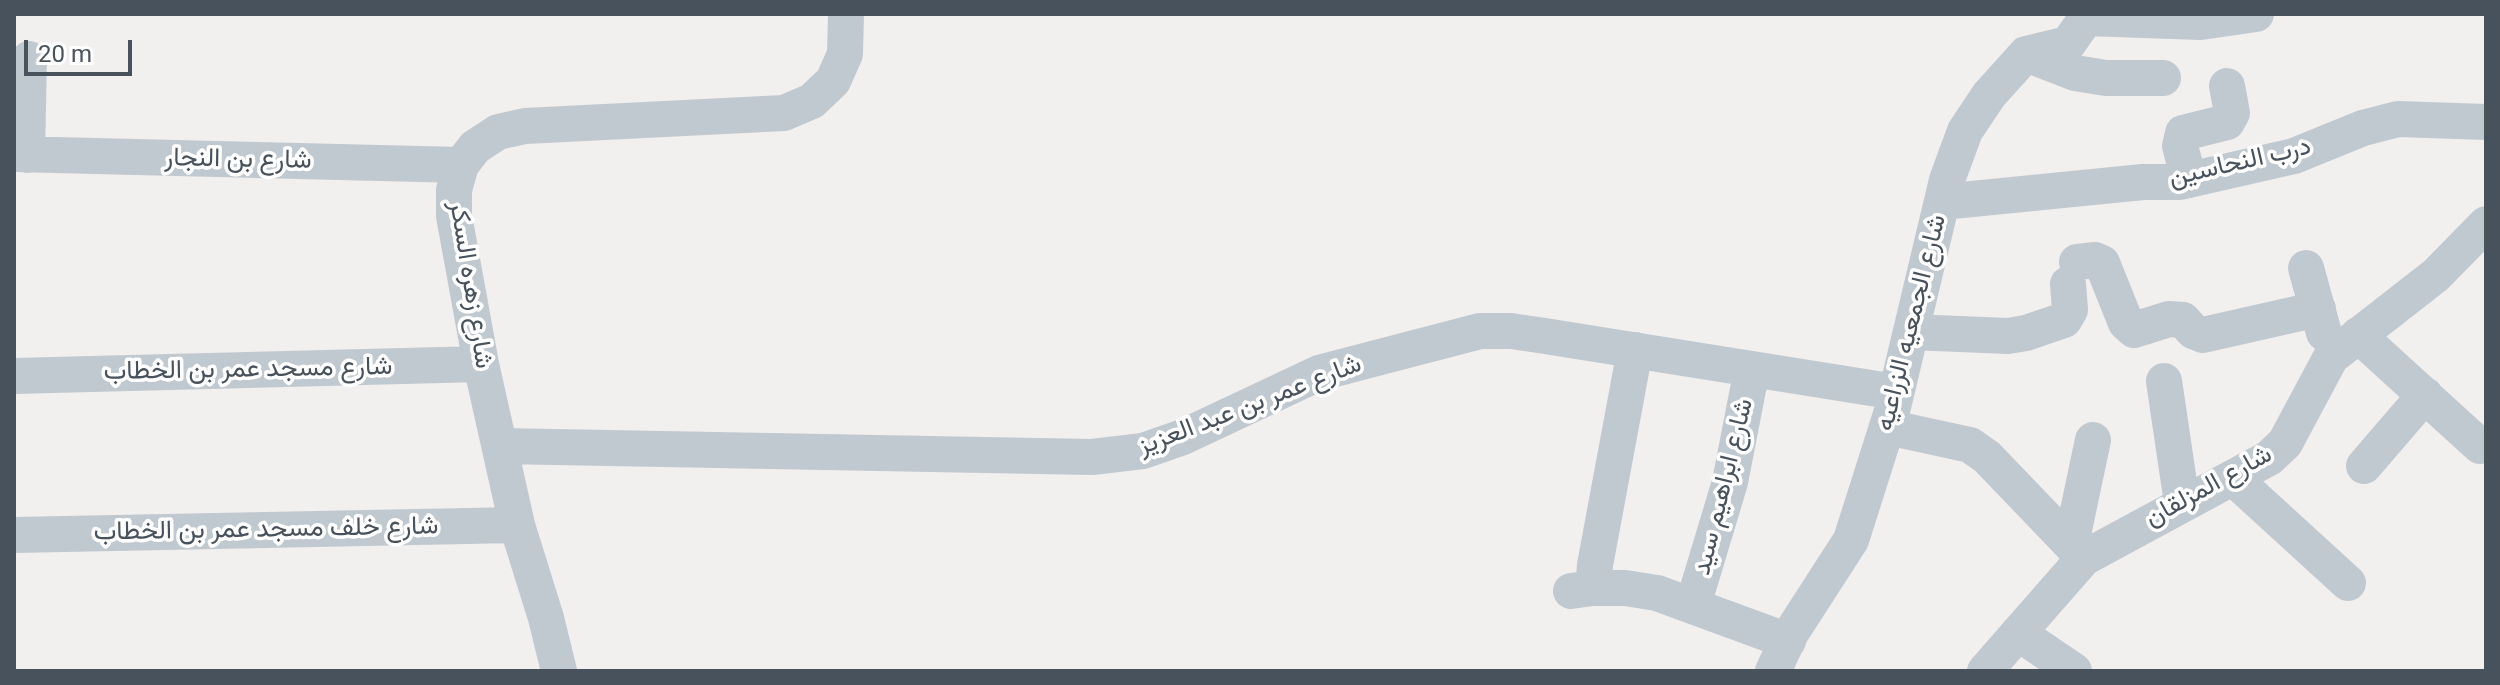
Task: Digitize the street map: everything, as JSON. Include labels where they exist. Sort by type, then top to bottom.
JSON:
[{"type":"street","name":"شارع زهره السكر","points":[[559,671],[517,525],[481,364],[454,216],[454,190],[461,165],[475,147],[498,132],[525,126],[784,113],[812,101],[833,81],[845,54],[846,14]]},
{"type":"street","points":[[2026,54],[2068,44],[2088,16],[2201,22],[2256,14]]},
{"type":"street","points":[[2026,54],[2075,73],[2106,78],[2163,78]]},
{"type":"street","name":"شارع الجمعيه الزراعيه","points":[[1780,656],[1851,540],[1887,427],[1942,202],[1965,131],[1989,95],[2026,54]]},
{"type":"street","points":[[20,154],[29,59]]},
{"type":"street","points":[[2189,180],[2180,146],[2183,133],[2227,122],[2232,113],[2227,86]]},
{"type":"street","name":"درب النحاسين","points":[[1942,202],[2143,182],[2170,184],[2294,156],[2363,128],[2398,119],[2486,122]]},
{"type":"street","name":"شارع بن النجار","points":[[20,154],[461,165]]},
{"type":"street","name":"شارع المزلقان","points":[[1985,671],[2018,633],[2077,551],[2182,503],[2269,458],[2285,443],[2345,346],[2436,275],[2486,224]]},
{"type":"street","points":[[1911,332],[2008,336],[2064,320],[2070,310],[2072,273],[2095,260],[2102,263],[2126,323],[2134,330],[2169,319],[2183,320],[2193,331],[2203,335],[2318,309]]},
{"type":"street","points":[[2306,268],[2318,309],[2345,346],[2425,395],[2480,446]]},
{"type":"street","name":"شارع عمر بن عبد العزيز","points":[[501,446],[1092,457],[1143,451],[1183,437],[1319,373],[1480,331],[1511,331],[1896,392]]},
{"type":"street","name":"شارع ابراهيم سيد","points":[[1635,350],[1595,565],[1582,589],[1625,588],[1657,593],[1693,605],[1780,656]]},
{"type":"street","name":"شارع مسجد عمر بن الخطاب","points":[[14,376],[481,364]]},
{"type":"street","name":"شارع ابراهيم سيد","points":[[1693,605],[1730,482],[1752,369]]},
{"type":"street","points":[[2164,381],[2182,503]]},
{"type":"street","points":[[2364,466],[2425,395]]},
{"type":"street","points":[[1887,427],[1970,445],[1987,457],[2077,551]]},
{"type":"street","points":[[2077,551],[2093,440]]},
{"type":"street","points":[[2233,478],[2348,583]]},
{"type":"street","name":"شارع خلف مسجد عمر بن الخطاب","points":[[14,535],[517,525]]},
{"type":"street","points":[[2018,633],[2074,671]]}]
